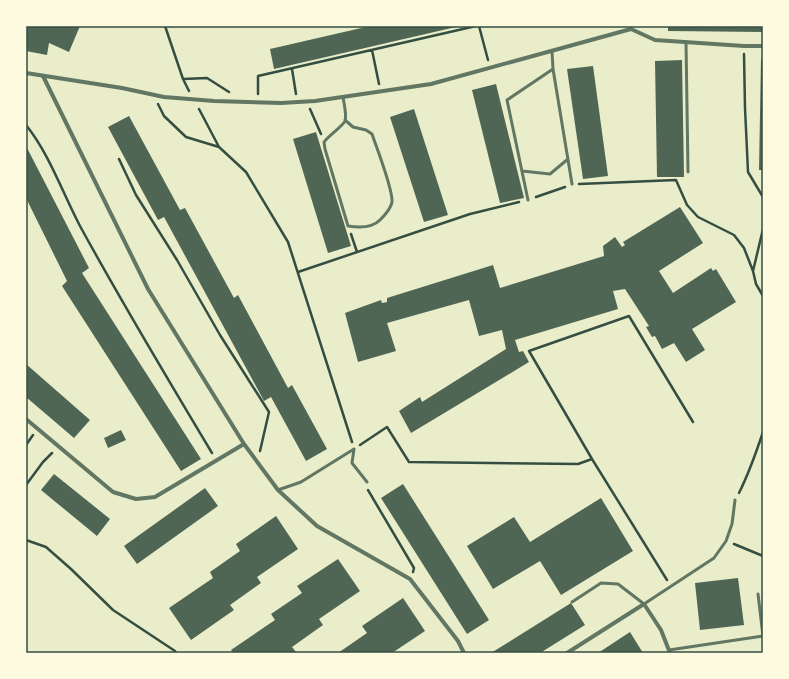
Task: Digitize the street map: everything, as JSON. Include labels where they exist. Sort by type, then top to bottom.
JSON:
[{"type":"street","points":[[26,73],[122,88],[164,97],[214,101],[306,102],[431,84],[552,51],[631,27],[655,40],[763,46]]},
{"type":"street","points":[[43,76],[148,289],[257,463],[278,490],[317,526],[410,579],[458,641],[464,653]]},
{"type":"street","points":[[26,419],[113,492],[136,499],[155,497],[244,444]]},
{"type":"street","points":[[567,653],[644,604],[661,630],[670,652]]},
{"type":"lane","points":[[686,42],[688,172]]},
{"type":"lane","points":[[552,51],[572,184]]},
{"type":"lane","points":[[528,200],[507,100],[554,69]]},
{"type":"lane","points":[[343,97],[345,120],[342,125],[332,132],[324,142],[325,149],[348,226],[357,227],[376,224],[387,214],[392,203],[391,190],[372,134],[366,130],[353,127],[345,120]]},
{"type":"lane","points":[[522,171],[550,174],[568,159]]},
{"type":"lane","points":[[354,449],[352,463],[367,482]]},
{"type":"lane","points":[[278,490],[301,482],[354,449]]},
{"type":"lane","points":[[572,602],[601,583],[618,584],[644,604],[714,558],[726,541],[732,524],[735,500]]},
{"type":"lane","points":[[670,652],[763,636],[758,594]]},
{"type":"path","points":[[165,26],[187,88]]},
{"type":"path","points":[[259,102],[258,76],[476,26]]},
{"type":"path","points":[[480,26],[490,68]]},
{"type":"path","points":[[744,46],[748,172],[763,196]]},
{"type":"path","points":[[372,50],[380,92]]},
{"type":"path","points":[[292,69],[298,102]]},
{"type":"path","points":[[183,79],[207,78],[245,102]]},
{"type":"path","points":[[153,95],[164,116],[186,137],[219,147]]},
{"type":"path","points":[[306,102],[324,142]]},
{"type":"path","points":[[199,111],[219,147],[246,172],[288,242],[354,449],[387,427],[409,462],[578,464],[592,459]]},
{"type":"path","points":[[26,124],[38,140],[79,225],[136,325],[217,461]]},
{"type":"path","points":[[119,159],[136,195],[269,412],[257,463]]},
{"type":"path","points":[[298,272],[470,214],[528,200],[572,184],[676,180],[687,205],[698,218],[734,235],[744,248],[753,271],[756,284],[763,296]]},
{"type":"path","points":[[348,226],[357,252]]},
{"type":"path","points":[[753,271],[763,230]]},
{"type":"path","points":[[671,587],[592,459],[529,351],[629,316],[693,422]]},
{"type":"path","points":[[735,500],[744,482],[763,432]]},
{"type":"path","points":[[26,485],[43,462],[59,446]]},
{"type":"path","points":[[367,482],[367,489],[414,568],[410,579]]},
{"type":"path","points":[[26,540],[46,547],[113,610],[143,629],[176,653]]},
{"type":"path","points":[[726,541],[763,556]]},
{"type":"building","points":[[26,26],[80,26],[69,52],[49,43],[47,55],[26,51]]},
{"type":"building","points":[[370,26],[456,27],[274,69],[270,49]]},
{"type":"building","points":[[668,26],[763,26],[763,32],[668,31]]},
{"type":"building","points":[[761,59],[763,59],[763,170],[759,170]]},
{"type":"building","points":[[682,60],[684,177],[657,177],[655,61]]},
{"type":"building","points":[[593,66],[608,176],[583,179],[567,69]]},
{"type":"building","points":[[496,84],[524,198],[500,203],[472,90]]},
{"type":"building","points":[[414,109],[448,215],[424,222],[390,117]]},
{"type":"building","points":[[129,116],[180,210],[185,208],[234,298],[238,295],[288,388],[292,385],[327,449],[306,461],[271,397],[264,401],[164,217],[158,220],[108,127]]},
{"type":"building","points":[[316,132],[351,246],[328,253],[293,139]]},
{"type":"building","points":[[26,146],[89,268],[82,273],[201,459],[181,471],[62,286],[67,281],[26,198]]},
{"type":"building","points":[[680,207],[703,243],[659,271],[673,293],[711,268],[713,271],[716,269],[736,302],[692,329],[705,350],[686,362],[674,343],[662,349],[655,336],[652,337],[646,327],[649,326],[625,289],[613,291],[618,309],[515,340],[519,352],[523,351],[529,362],[411,433],[399,411],[420,397],[422,402],[506,349],[502,330],[479,336],[469,300],[387,323],[396,351],[358,362],[345,313],[381,300],[382,303],[387,302],[387,298],[493,265],[500,288],[604,256],[603,246],[615,237],[622,247],[625,245],[623,242]]},
{"type":"building","points":[[26,364],[90,420],[74,438],[26,397]]},
{"type":"building","points":[[121,430],[126,440],[108,448],[104,438]]},
{"type":"building","points":[[54,474],[110,519],[97,536],[41,490]]},
{"type":"building","points":[[403,484],[489,620],[467,634],[381,498]]},
{"type":"building","points":[[205,488],[218,506],[137,564],[124,546]]},
{"type":"building","points":[[601,498],[633,551],[561,595],[540,561],[493,589],[467,546],[514,517],[530,542]]},
{"type":"building","points":[[276,516],[298,549],[257,577],[261,583],[230,605],[234,610],[191,640],[169,608],[213,578],[210,572],[240,551],[236,544]]},
{"type":"building","points":[[338,559],[360,591],[319,619],[323,625],[292,647],[296,652],[233,653],[231,650],[275,620],[271,614],[302,593],[297,586]]},
{"type":"building","points":[[738,578],[744,625],[700,630],[695,583]]},
{"type":"building","points":[[403,598],[425,631],[392,653],[338,653],[367,633],[362,626]]},
{"type":"building","points":[[571,603],[585,625],[540,653],[491,653]]},
{"type":"building","points":[[630,632],[643,653],[598,653]]}]
